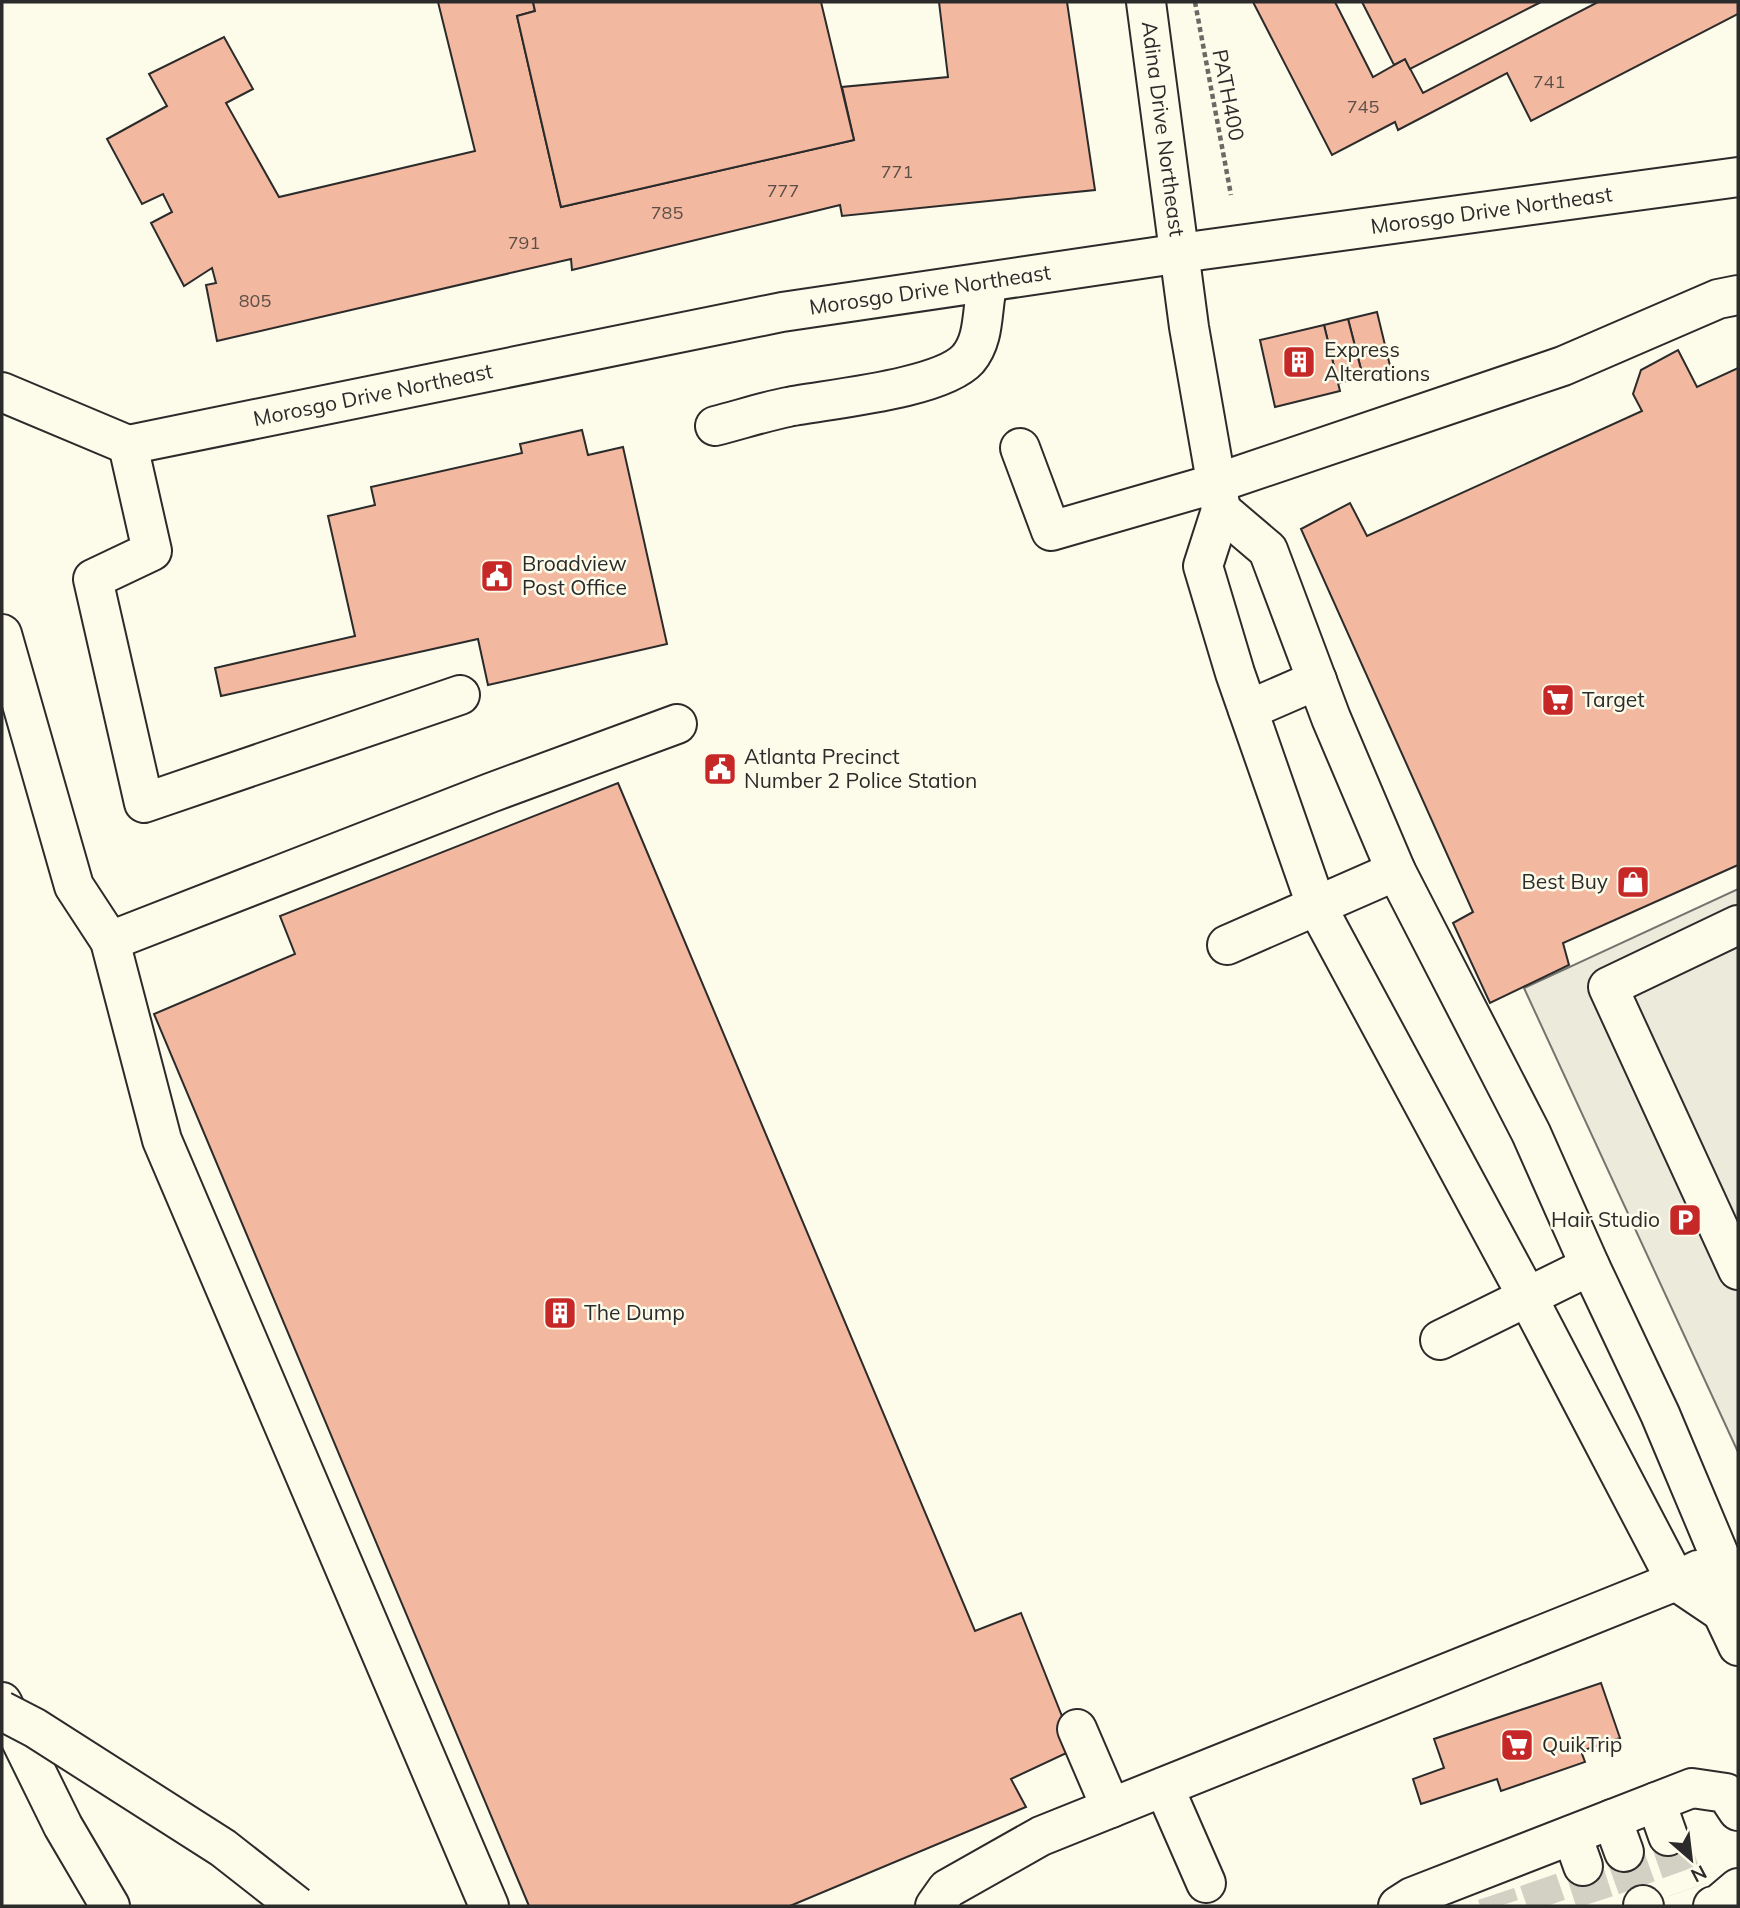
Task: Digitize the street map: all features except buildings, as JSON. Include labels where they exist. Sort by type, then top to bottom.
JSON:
[{"type":"main road","name":"Adina Drive Northeast","points":[[1146,2],[1189,327],[1219,496]]},
{"type":"main road","name":"Morosgo Drive Northeast","points":[[128,445],[782,312],[1202,250],[1738,177]]},
{"type":"main road","points":[[715,426],[783,408],[876,391],[958,369],[977,346],[988,282]]},
{"type":"main road","points":[[1020,448],[1051,531],[1219,496],[1563,366],[1718,299],[1738,295]]},
{"type":"main road","points":[[2,393],[128,445],[152,551],[93,579],[144,803],[460,695]]},
{"type":"main road","points":[[1219,496],[1268,550],[1317,680],[1396,871],[1531,1133],[1590,1266],[1730,1555],[1730,1629]]},
{"type":"main road","points":[[1219,496],[1203,566],[1248,710],[1316,905],[1528,1298],[1676,1581],[1730,1629]]},
{"type":"main road","points":[[2,634],[74,886],[110,941],[162,1140],[489,1906]]},
{"type":"main road","points":[[1248,710],[1317,680]]},
{"type":"main road","points":[[110,941],[677,723]]},
{"type":"main road","points":[[1227,944],[1396,871]]},
{"type":"main road","points":[[1738,925],[1608,987],[1738,1270]]},
{"type":"main road","points":[[1440,1340],[1590,1266]]},
{"type":"main road","points":[[935,1906],[947,1889],[1029,1843],[1676,1581],[1730,1555]]},
{"type":"main road","points":[[2,1702],[63,1826],[110,1906]]},
{"type":"main road","points":[[2,1711],[35,1728],[223,1848],[297,1906]]},
{"type":"main road","points":[[1077,1729],[1111,1808]]},
{"type":"main road","points":[[1164,1787],[1206,1883]]},
{"type":"main road","points":[[1398,1906],[1412,1897],[1491,1881],[1662,1819],[1692,1788],[1726,1793],[1738,1811]]},
{"type":"main road","points":[[1698,1901],[1718,1905],[1738,1888]]},
{"type":"path","name":"PATH400","points":[[1195,2],[1231,195]]},
{"type":"shaded area","name":"Hair Studio","points":[[1738,889],[1738,1452],[1524,988]]},
{"type":"tunnel","points":[[1668,1836],[1687,1890]]},
{"type":"tunnel","points":[[1624,1852],[1643,1905]]},
{"type":"tunnel","points":[[1583,1866],[1596,1906]]},
{"type":"tunnel","points":[[1538,1880],[1547,1906]]},
{"type":"tunnel","points":[[1496,1894],[1500,1906]]},
{"type":"place","name":"Express Alterations","points":[[1299,362]]},
{"type":"place","name":"Broadview Post Office","points":[[497,576]]},
{"type":"place","name":"Target","points":[[1558,700]]},
{"type":"place","name":"Atlanta Precinct Number 2 Police Station","points":[[720,769]]},
{"type":"place","name":"Best Buy","points":[[1633,882]]},
{"type":"place","name":"Hair Studio","points":[[1685,1220]]},
{"type":"place","name":"The Dump","points":[[560,1313]]},
{"type":"place","name":"QuikTrip","points":[[1517,1745]]}]
